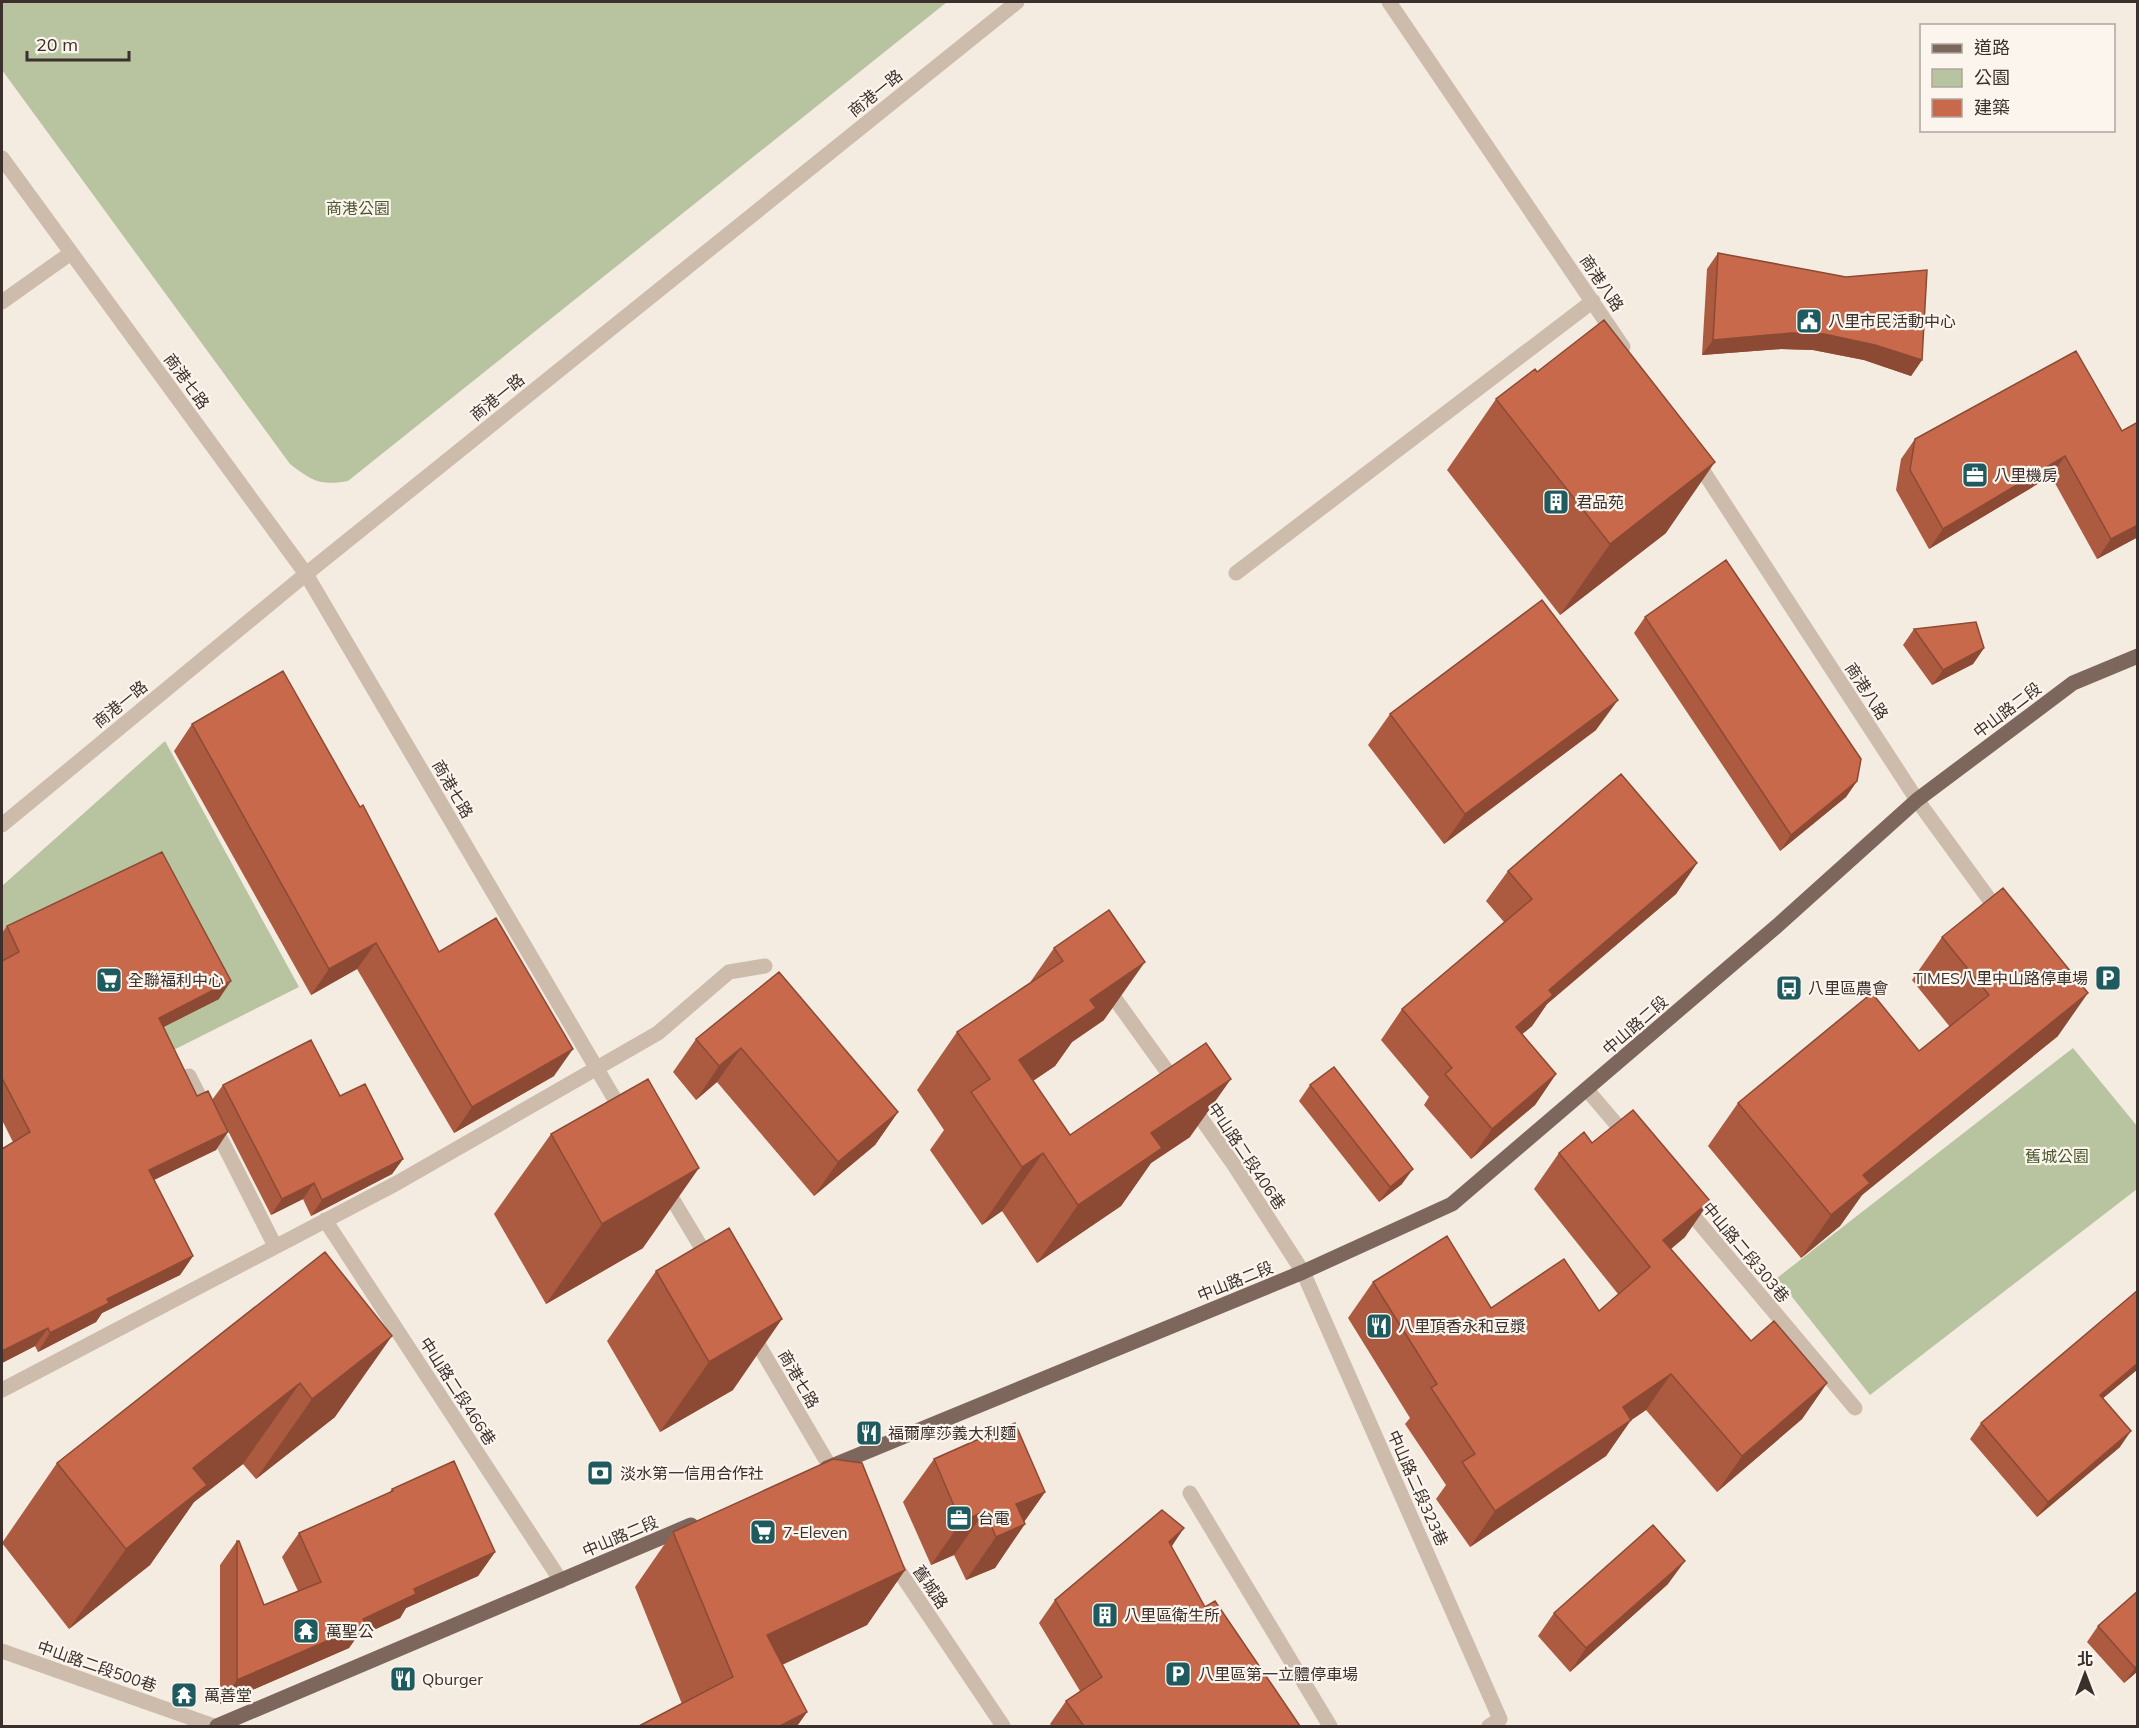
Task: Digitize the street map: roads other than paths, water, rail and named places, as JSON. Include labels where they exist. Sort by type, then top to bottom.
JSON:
[{"type":"main road","name":"中山路二段","points":[[808,1476],[1303,1272],[1452,1204],[1777,926],[1917,800],[2073,683],[2138,656]]},
{"type":"main road","name":"中山路二段","points":[[215,1726],[700,1522]]},
{"type":"street","name":"商港一路","points":[[2,825],[306,574],[1017,2]]},
{"type":"street","name":"商港八路","points":[[1389,2],[1632,361]]},
{"type":"street","name":"商港七路","points":[[2,158],[306,574],[632,1129]]},
{"type":"street","points":[[2,302],[71,254]]},
{"type":"street","points":[[1236,573],[1593,301]]},
{"type":"street","name":"商港八路","points":[[1690,451],[1917,800],[2007,923]]},
{"type":"street","points":[[2,1390],[397,1183],[658,1033],[729,972],[765,966]]},
{"type":"street","name":"中山路二段406巷","points":[[1097,972],[1234,1165],[1303,1272]]},
{"type":"street","points":[[189,1076],[275,1246]]},
{"type":"street","points":[[1588,1090],[1641,1154]]},
{"type":"street","points":[[656,1170],[716,1272]]},
{"type":"street","name":"中山路二段303巷","points":[[1671,1190],[1855,1408]]},
{"type":"street","name":"中山路二段466巷","points":[[325,1221],[561,1581]]},
{"type":"street","name":"中山路二段323巷","points":[[1303,1272],[1494,1723]]},
{"type":"street","name":"商港七路","points":[[746,1324],[829,1467]]},
{"type":"street","points":[[829,1467],[842,1486]]},
{"type":"street","points":[[1190,1493],[1330,1726]]},
{"type":"street","name":"舊城路","points":[[881,1545],[995,1724]]},
{"type":"street","name":"中山路二段500巷","points":[[2,1651],[215,1726]]},
{"type":"place","name":"八里市民活動中心","points":[[1809,321]]},
{"type":"place","name":"八里機房","points":[[1975,475]]},
{"type":"place","name":"君品苑","points":[[1556,502]]},
{"type":"place","name":"TIMES八里中山路停車場","points":[[2108,978]]},
{"type":"place","name":"全聯福利中心","points":[[109,980]]},
{"type":"place","name":"八里區農會","points":[[1789,988]]},
{"type":"place","name":"八里頂香永和豆漿","points":[[1379,1326]]},
{"type":"place","name":"福爾摩莎義大利麵","points":[[869,1433]]},
{"type":"place","name":"淡水第一信用合作社","points":[[600,1473]]},
{"type":"place","name":"台電","points":[[959,1518]]},
{"type":"place","name":"7-Eleven","points":[[763,1532]]},
{"type":"place","name":"八里區衛生所","points":[[1105,1615]]},
{"type":"place","name":"萬聖公","points":[[306,1631]]},
{"type":"place","name":"八里區第一立體停車場","points":[[1178,1674]]},
{"type":"place","name":"Qburger","points":[[403,1679]]},
{"type":"place","name":"萬善堂","points":[[184,1695]]},
{"type":"park label","name":"商港公園","points":[[358,208]]},
{"type":"park label","name":"舊城公園","points":[[2057,1156]]}]
